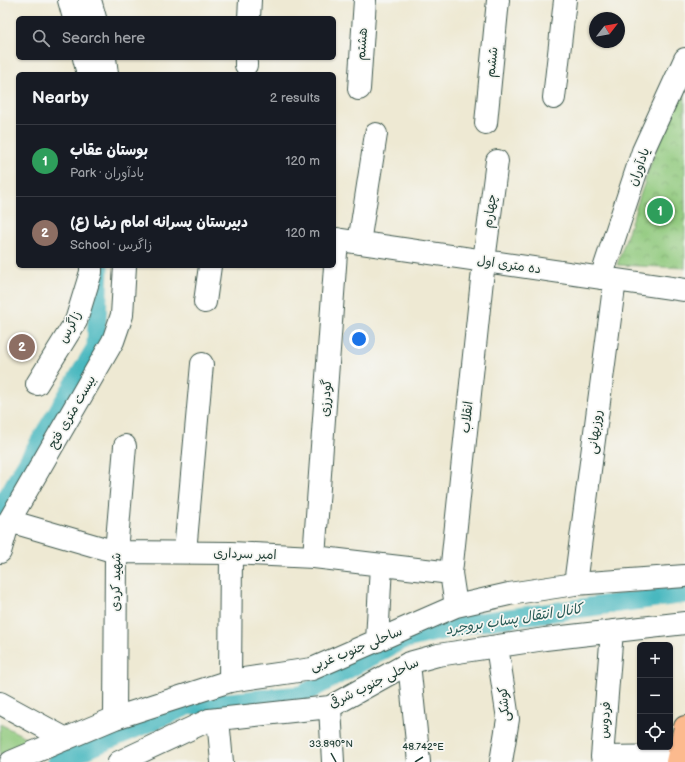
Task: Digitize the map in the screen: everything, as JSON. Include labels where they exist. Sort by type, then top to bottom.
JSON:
[{"type":"main road","points":[[678,759],[685,727]]},
{"type":"street","points":[[69,0],[73,16]]},
{"type":"street","points":[[90,0],[94,16]]},
{"type":"street","points":[[249,16],[250,0]]},
{"type":"street","name":"هشتم","points":[[359,88],[365,0]]},
{"type":"street","name":"ششم","points":[[486,123],[498,0]]},
{"type":"street","points":[[554,98],[565,0]]},
{"type":"street","name":"یادآوران","points":[[608,279],[643,151],[685,59]]},
{"type":"street","points":[[84,60],[88,72]]},
{"type":"street","points":[[105,60],[107,72]]},
{"type":"street","points":[[359,243],[376,134]]},
{"type":"street","name":"چهارم","points":[[484,261],[497,161]]},
{"type":"street","name":"ده متری اول","points":[[336,239],[685,290]]},
{"type":"street","name":"انقلاب","points":[[451,573],[484,261]]},
{"type":"street","name":"زاگرس","points":[[37,384],[76,321],[91,268]]},
{"type":"street","name":"بیست متری فتح","points":[[0,552],[9,521],[113,341],[122,315],[125,268]]},
{"type":"street","points":[[205,302],[210,268]]},
{"type":"street","name":"گودرزی","points":[[314,557],[334,268]]},
{"type":"street","name":"روزبهانی","points":[[575,584],[608,279]]},
{"type":"street","points":[[185,552],[202,364]]},
{"type":"street","name":"شهید کردی","points":[[116,718],[116,552],[126,446]]},
{"type":"street","name":"امیر سرداری","points":[[9,521],[116,552],[231,553],[314,557],[451,573]]},
{"type":"street","points":[[230,681],[231,553]]},
{"type":"street","points":[[376,641],[381,565]]},
{"type":"street","points":[[451,573],[456,606]]},
{"type":"street","name":"ساحلی جنوب غربی","points":[[11,762],[116,718],[230,681],[312,669],[456,606],[510,594],[575,584],[685,576]]},
{"type":"street","name":"ساحلی جنوب شرقی","points":[[119,762],[209,720],[330,707],[409,663],[438,655],[612,631],[685,623]]},
{"type":"street","name":"فردوس","points":[[612,631],[602,757],[678,759]]},
{"type":"street","name":"کوشکی","points":[[497,646],[508,719],[501,762]]},
{"type":"street","points":[[409,663],[419,762]]},
{"type":"street","points":[[0,703],[66,739]]},
{"type":"street","points":[[330,707],[333,762]]},
{"type":"street","points":[[218,719],[222,762]]},
{"type":"green space","points":[[685,80],[685,268],[617,265],[653,157]]},
{"type":"green space","points":[[0,724],[31,740],[0,755]]},
{"type":"waterway","points":[[0,510],[96,347],[99,268]]},
{"type":"waterway","name":"کانال انتقال پساب بروجرد","points":[[57,762],[188,706],[301,695],[402,640],[472,623],[685,594]]},
{"type":"place","name":"بوستان عقاب","points":[[660,211]]},
{"type":"place","name":"دبیرستان پسرانه امام رضا (ع)","points":[[22,347]]}]
